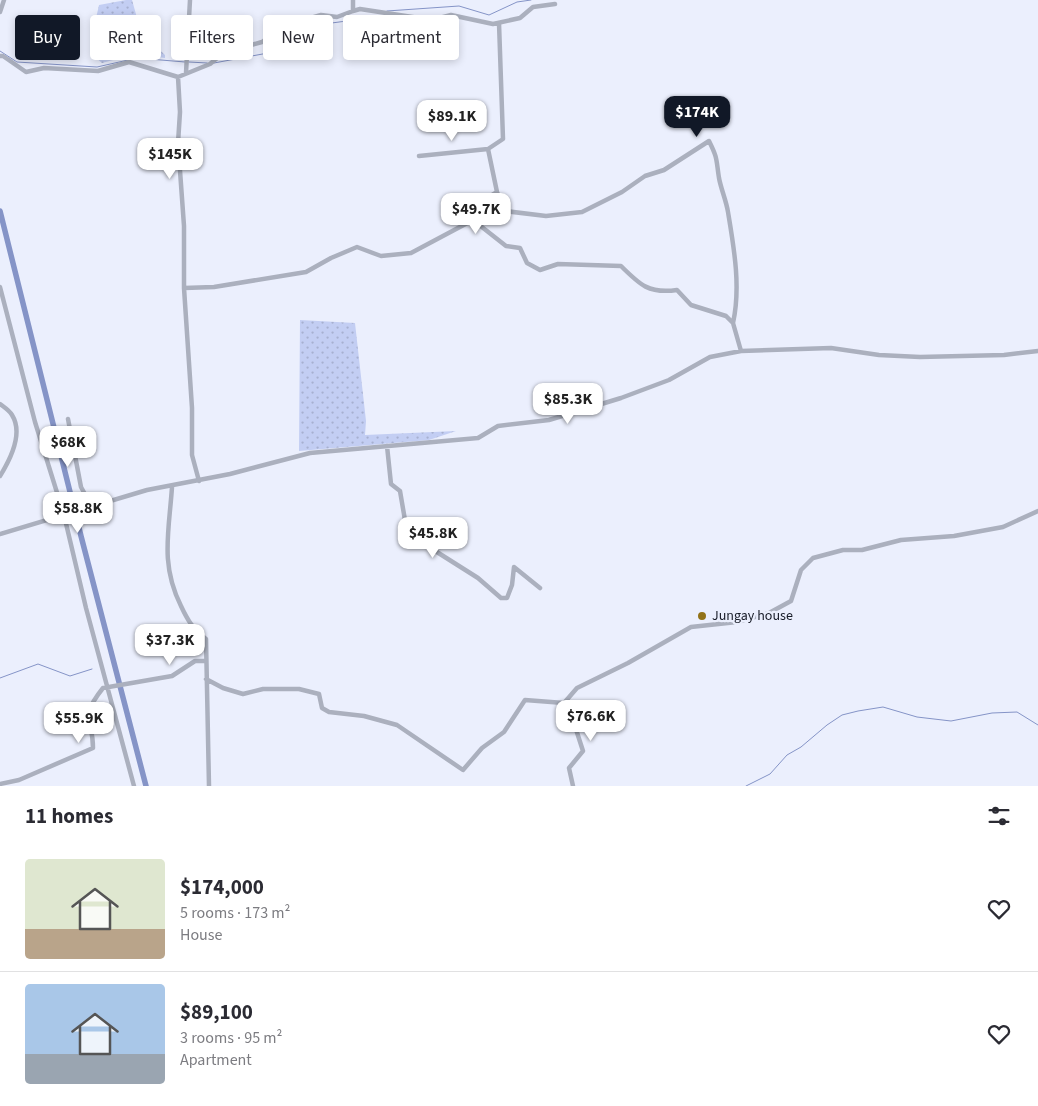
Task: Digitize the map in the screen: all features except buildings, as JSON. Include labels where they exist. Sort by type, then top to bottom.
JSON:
[{"type":"street","points":[[0,12],[4,0]]},
{"type":"street","points":[[186,74],[190,0]]},
{"type":"street","points":[[353,0],[353,11]]},
{"type":"street","points":[[0,56],[3,56],[26,72],[44,68],[98,71],[130,62],[178,77],[210,64],[223,53],[262,42],[284,26],[321,15],[337,16],[360,9],[432,20],[451,15],[493,24],[520,18],[534,7],[555,4]]},
{"type":"street","points":[[419,156],[488,149],[503,139],[500,23]]},
{"type":"street","points":[[178,77],[180,175],[185,259],[184,288],[192,408],[192,455],[199,481]]},
{"type":"street","points":[[488,149],[497,192],[505,211],[546,216],[582,212],[622,192],[645,176],[664,170],[709,141],[718,160],[719,178],[728,210],[738,300],[733,323],[741,351]]},
{"type":"street","points":[[184,288],[214,288],[275,279],[306,272],[331,258],[357,247],[381,256],[411,253],[473,220],[481,202],[497,192]]},
{"type":"street","points":[[473,220],[506,246],[520,248],[527,263],[540,270],[558,264],[621,266],[639,284],[656,291],[677,290],[691,305],[726,316],[733,323]]},
{"type":"street","points":[[0,287],[35,422],[64,515],[134,786]]},
{"type":"street","points":[[0,534],[147,490],[199,481],[310,453],[478,438],[498,426],[549,420],[670,380],[710,357],[741,351],[831,348],[879,355],[920,357],[1004,355],[1038,351]]},
{"type":"street","points":[[0,404],[12,415],[16,425],[14,452],[0,476]]},
{"type":"street","points":[[68,419],[81,487],[92,507]]},
{"type":"street","points":[[387,446],[391,484],[400,491],[406,526],[410,535],[478,578],[501,598],[507,598],[512,585],[514,567],[540,588]]},
{"type":"street","points":[[172,487],[166,561],[172,588],[192,628],[206,639],[209,786]]},
{"type":"street","points":[[564,703],[577,688],[628,663],[691,627],[737,622],[769,613],[791,602],[801,570],[813,558],[843,550],[862,550],[901,540],[954,536],[1003,526],[1038,511]]},
{"type":"street","points":[[0,784],[19,780],[93,748],[88,722],[89,710],[103,688],[172,676],[195,661],[206,661]]},
{"type":"street","points":[[206,679],[223,688],[243,694],[263,689],[299,689],[319,694],[322,708],[329,712],[364,716],[397,725],[463,770],[482,748],[504,732],[524,700],[564,703]]},
{"type":"street","points":[[564,703],[572,717],[584,751],[569,768],[573,786]]},
{"type":"shaded area","points":[[132,0],[136,15],[96,15],[99,5]]},
{"type":"shaded area","points":[[161,51],[165,55],[165,58],[161,57]]},
{"type":"shaded area","points":[[100,60],[113,60],[102,63]]},
{"type":"shaded area","points":[[300,320],[355,323],[366,421],[365,435],[456,431],[429,440],[299,451]]},
{"type":"waterway","points":[[387,11],[459,6],[489,15],[517,2],[531,0]]},
{"type":"waterway","points":[[214,63],[268,53],[275,37],[317,26],[343,22]]},
{"type":"waterway","points":[[0,51],[17,62],[97,67],[137,58],[185,62]]},
{"type":"waterway","points":[[189,62],[207,63]]},
{"type":"waterway","points":[[0,211],[146,786]]},
{"type":"waterway","points":[[0,678],[38,664],[70,676],[92,669]]},
{"type":"waterway","points":[[746,786],[770,774],[787,755],[801,747],[827,725],[842,715],[858,711],[883,707],[917,717],[951,721],[992,713],[1017,712],[1038,725]]},
{"type":"place","name":"Jungay house","points":[[702,616]]}]
